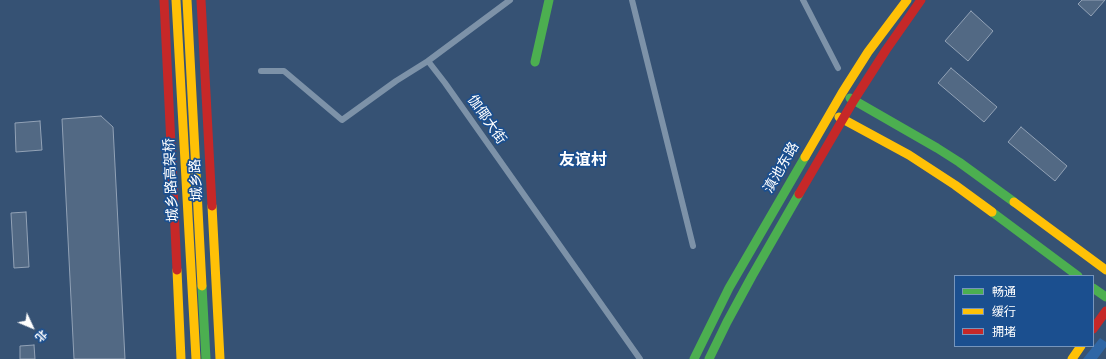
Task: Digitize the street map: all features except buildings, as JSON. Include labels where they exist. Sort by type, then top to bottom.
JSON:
[{"type":"main road","name":"城乡路","points":[[164,0],[181,359]]},
{"type":"main road","name":"城乡路高架桥","points":[[176,0],[196,359]]},
{"type":"main road","name":"城乡路高架桥","points":[[187,0],[206,359]]},
{"type":"main road","name":"城乡路","points":[[201,0],[220,359]]},
{"type":"main road","points":[[536,62],[549,0]]},
{"type":"main road","name":"滇池东路","points":[[694,359],[733,281],[842,93],[868,52],[907,0]]},
{"type":"main road","name":"滇池东路","points":[[710,359],[752,276],[854,100],[886,50],[921,0]]},
{"type":"main road","points":[[842,93],[959,162],[1106,270]]},
{"type":"main road","points":[[831,112],[909,155],[955,185],[1077,275]]},
{"type":"main road","points":[[1094,289],[1106,297]]},
{"type":"main road","points":[[1094,328],[1106,311]]},
{"type":"main road","points":[[1072,359],[1080,347]]},
{"type":"street","points":[[261,71],[284,71],[342,120],[396,81],[428,61],[510,0]]},
{"type":"street","points":[[632,0],[693,246]]},
{"type":"street","points":[[804,0],[838,68]]},
{"type":"street","name":"伽倻大街","points":[[428,61],[640,359]]},
{"type":"shaded area","points":[[1100,338],[1106,342],[1106,347],[1097,359],[1083,359],[1094,347]]},
{"type":"traffic: fast","points":[[535,62],[549,0]]},
{"type":"traffic: fast","points":[[850,98],[937,148],[1014,202]]},
{"type":"traffic: fast","points":[[694,359],[729,288],[805,157]]},
{"type":"traffic: fast","points":[[709,359],[752,276],[799,194]]},
{"type":"traffic: fast","points":[[992,212],[1077,275]]},
{"type":"traffic: fast","points":[[202,286],[206,359]]},
{"type":"traffic: fast","points":[[1094,289],[1106,297]]},
{"type":"traffic: slow","points":[[176,0],[196,359]]},
{"type":"traffic: slow","points":[[187,0],[202,286]]},
{"type":"traffic: slow","points":[[805,157],[842,93],[868,52],[907,0]]},
{"type":"traffic: slow","points":[[839,117],[909,155],[955,185],[992,212]]},
{"type":"traffic: slow","points":[[1014,202],[1106,270]]},
{"type":"traffic: slow","points":[[212,206],[220,359]]},
{"type":"traffic: slow","points":[[177,270],[181,359]]},
{"type":"traffic: slow","points":[[1072,359],[1080,347]]},
{"type":"traffic: jam","points":[[164,0],[177,270]]},
{"type":"traffic: jam","points":[[201,0],[212,206]]},
{"type":"traffic: jam","points":[[799,194],[854,100],[886,50],[921,0]]},
{"type":"traffic: jam","points":[[1094,328],[1106,311]]},
{"type":"district","name":"友谊村","points":[[583,161]]}]
